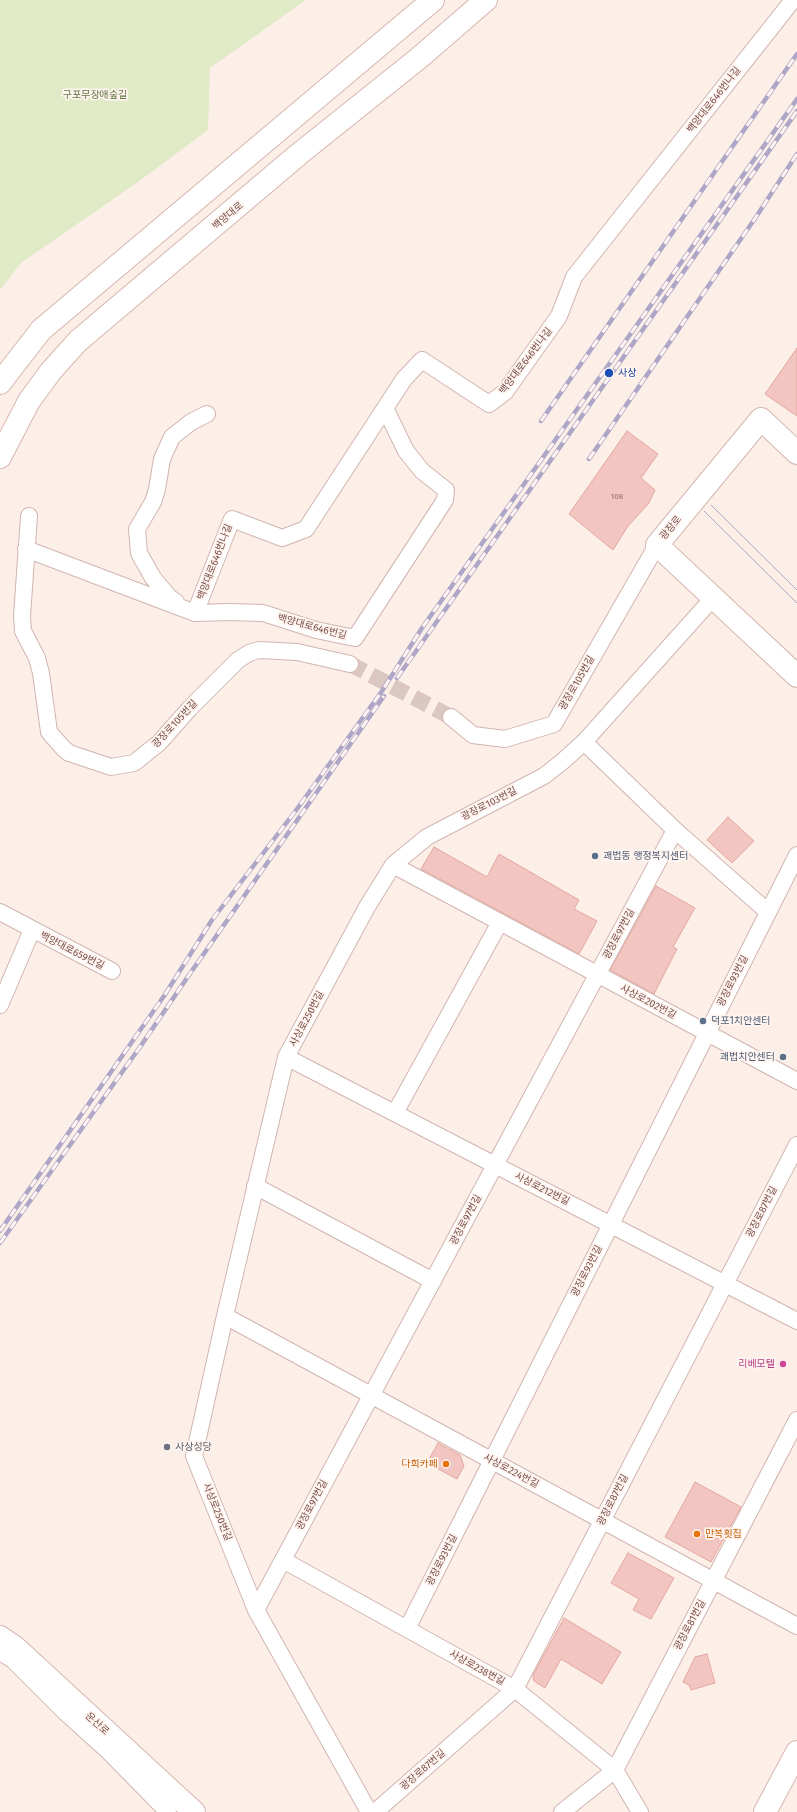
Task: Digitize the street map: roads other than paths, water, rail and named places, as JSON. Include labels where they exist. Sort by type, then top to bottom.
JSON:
[{"type":"main road","points":[[0,383],[41,330],[433,0]]},
{"type":"main road","name":"백양대로","points":[[0,457],[29,401],[51,371],[78,341],[299,154],[419,58],[486,0]]},
{"type":"main road","name":"광장로","points":[[797,453],[761,419],[657,545],[797,676]]},
{"type":"main road","name":"운산로","points":[[0,1637],[16,1648],[194,1812]]},
{"type":"main road","points":[[765,1812],[797,1752]]},
{"type":"street","name":"백양대로646번나길","points":[[195,613],[232,519],[282,538],[306,529],[404,379],[422,360],[489,404],[505,392],[559,316],[574,277],[793,0]]},
{"type":"street","name":"백양대로646번길","points":[[26,549],[195,613],[263,613],[316,630],[355,638],[446,500],[446,490],[422,471],[406,452],[385,408]]},
{"type":"street","points":[[195,613],[169,597],[153,578],[139,553],[137,529],[153,502],[157,489],[162,459],[172,437],[191,422],[207,414]]},
{"type":"street","name":"광장로105번길","points":[[29,516],[22,616],[23,631],[37,658],[41,673],[49,732],[69,753],[111,767],[134,763],[159,743],[190,708],[238,660],[249,653],[259,650],[296,652],[350,664]]},
{"type":"street","name":"광장로105번길","points":[[450,717],[473,735],[505,739],[554,724],[657,545]]},
{"type":"street","name":"광장로103번길","points":[[393,865],[426,837],[544,776],[584,742],[713,598]]},
{"type":"street","points":[[584,742],[675,830],[768,912]]},
{"type":"street","name":"광장로97번길","points":[[256,1610],[675,830]]},
{"type":"street","name":"광장로93번길","points":[[407,1629],[797,855]]},
{"type":"street","name":"사상로202번길","points":[[393,865],[797,1081]]},
{"type":"street","name":"사상로250번길","points":[[369,1812],[256,1610],[194,1456],[225,1316],[286,1057],[367,907],[393,865]]},
{"type":"street","name":"백양대로659번길","points":[[0,912],[112,971]]},
{"type":"street","points":[[395,1113],[500,922]]},
{"type":"street","name":"백양대로659번길","points":[[0,1005],[32,930]]},
{"type":"street","name":"사상로212번길","points":[[286,1057],[797,1321]]},
{"type":"street","name":"광장로87번길","points":[[375,1812],[515,1689],[797,1145]]},
{"type":"street","points":[[255,1186],[433,1280]]},
{"type":"street","name":"사상로224번길","points":[[225,1316],[797,1626]]},
{"type":"street","name":"광장로81번길","points":[[562,1812],[615,1770],[797,1420]]},
{"type":"street","name":"사상로238번길","points":[[283,1560],[515,1689],[615,1770],[640,1812]]},
{"type":"street","points":[[0,1652],[13,1660],[65,1712],[107,1750],[168,1812]]},
{"type":"tunnel","points":[[350,664],[451,717]]},
{"type":"tram line","points":[[711,505],[797,590]]},
{"type":"tram line","points":[[704,511],[797,603]]},
{"type":"railway","points":[[541,421],[797,54]]},
{"type":"railway","points":[[0,1231],[164,996],[212,920],[297,809],[382,691],[422,628],[797,99]]},
{"type":"railway","points":[[397,678],[797,111]]},
{"type":"railway","points":[[589,459],[756,217],[797,154]]},
{"type":"railway","points":[[0,1243],[140,1047],[384,696]]},
{"type":"place","name":"사상","points":[[609,373]]},
{"type":"place","name":"괘법동 행정복지센터","points":[[595,856]]},
{"type":"place","name":"덕포1치안센터","points":[[703,1021]]},
{"type":"place","name":"괘법치안센터","points":[[783,1057]]},
{"type":"place","name":"리베모텔","points":[[783,1364]]},
{"type":"place","name":"사상성당","points":[[167,1447]]},
{"type":"place","name":"다희카페","points":[[446,1464]]},
{"type":"place","name":"만복횟집","points":[[697,1534]]},
{"type":"park label","name":"구포무장애숲길","points":[[95,95]]}]
